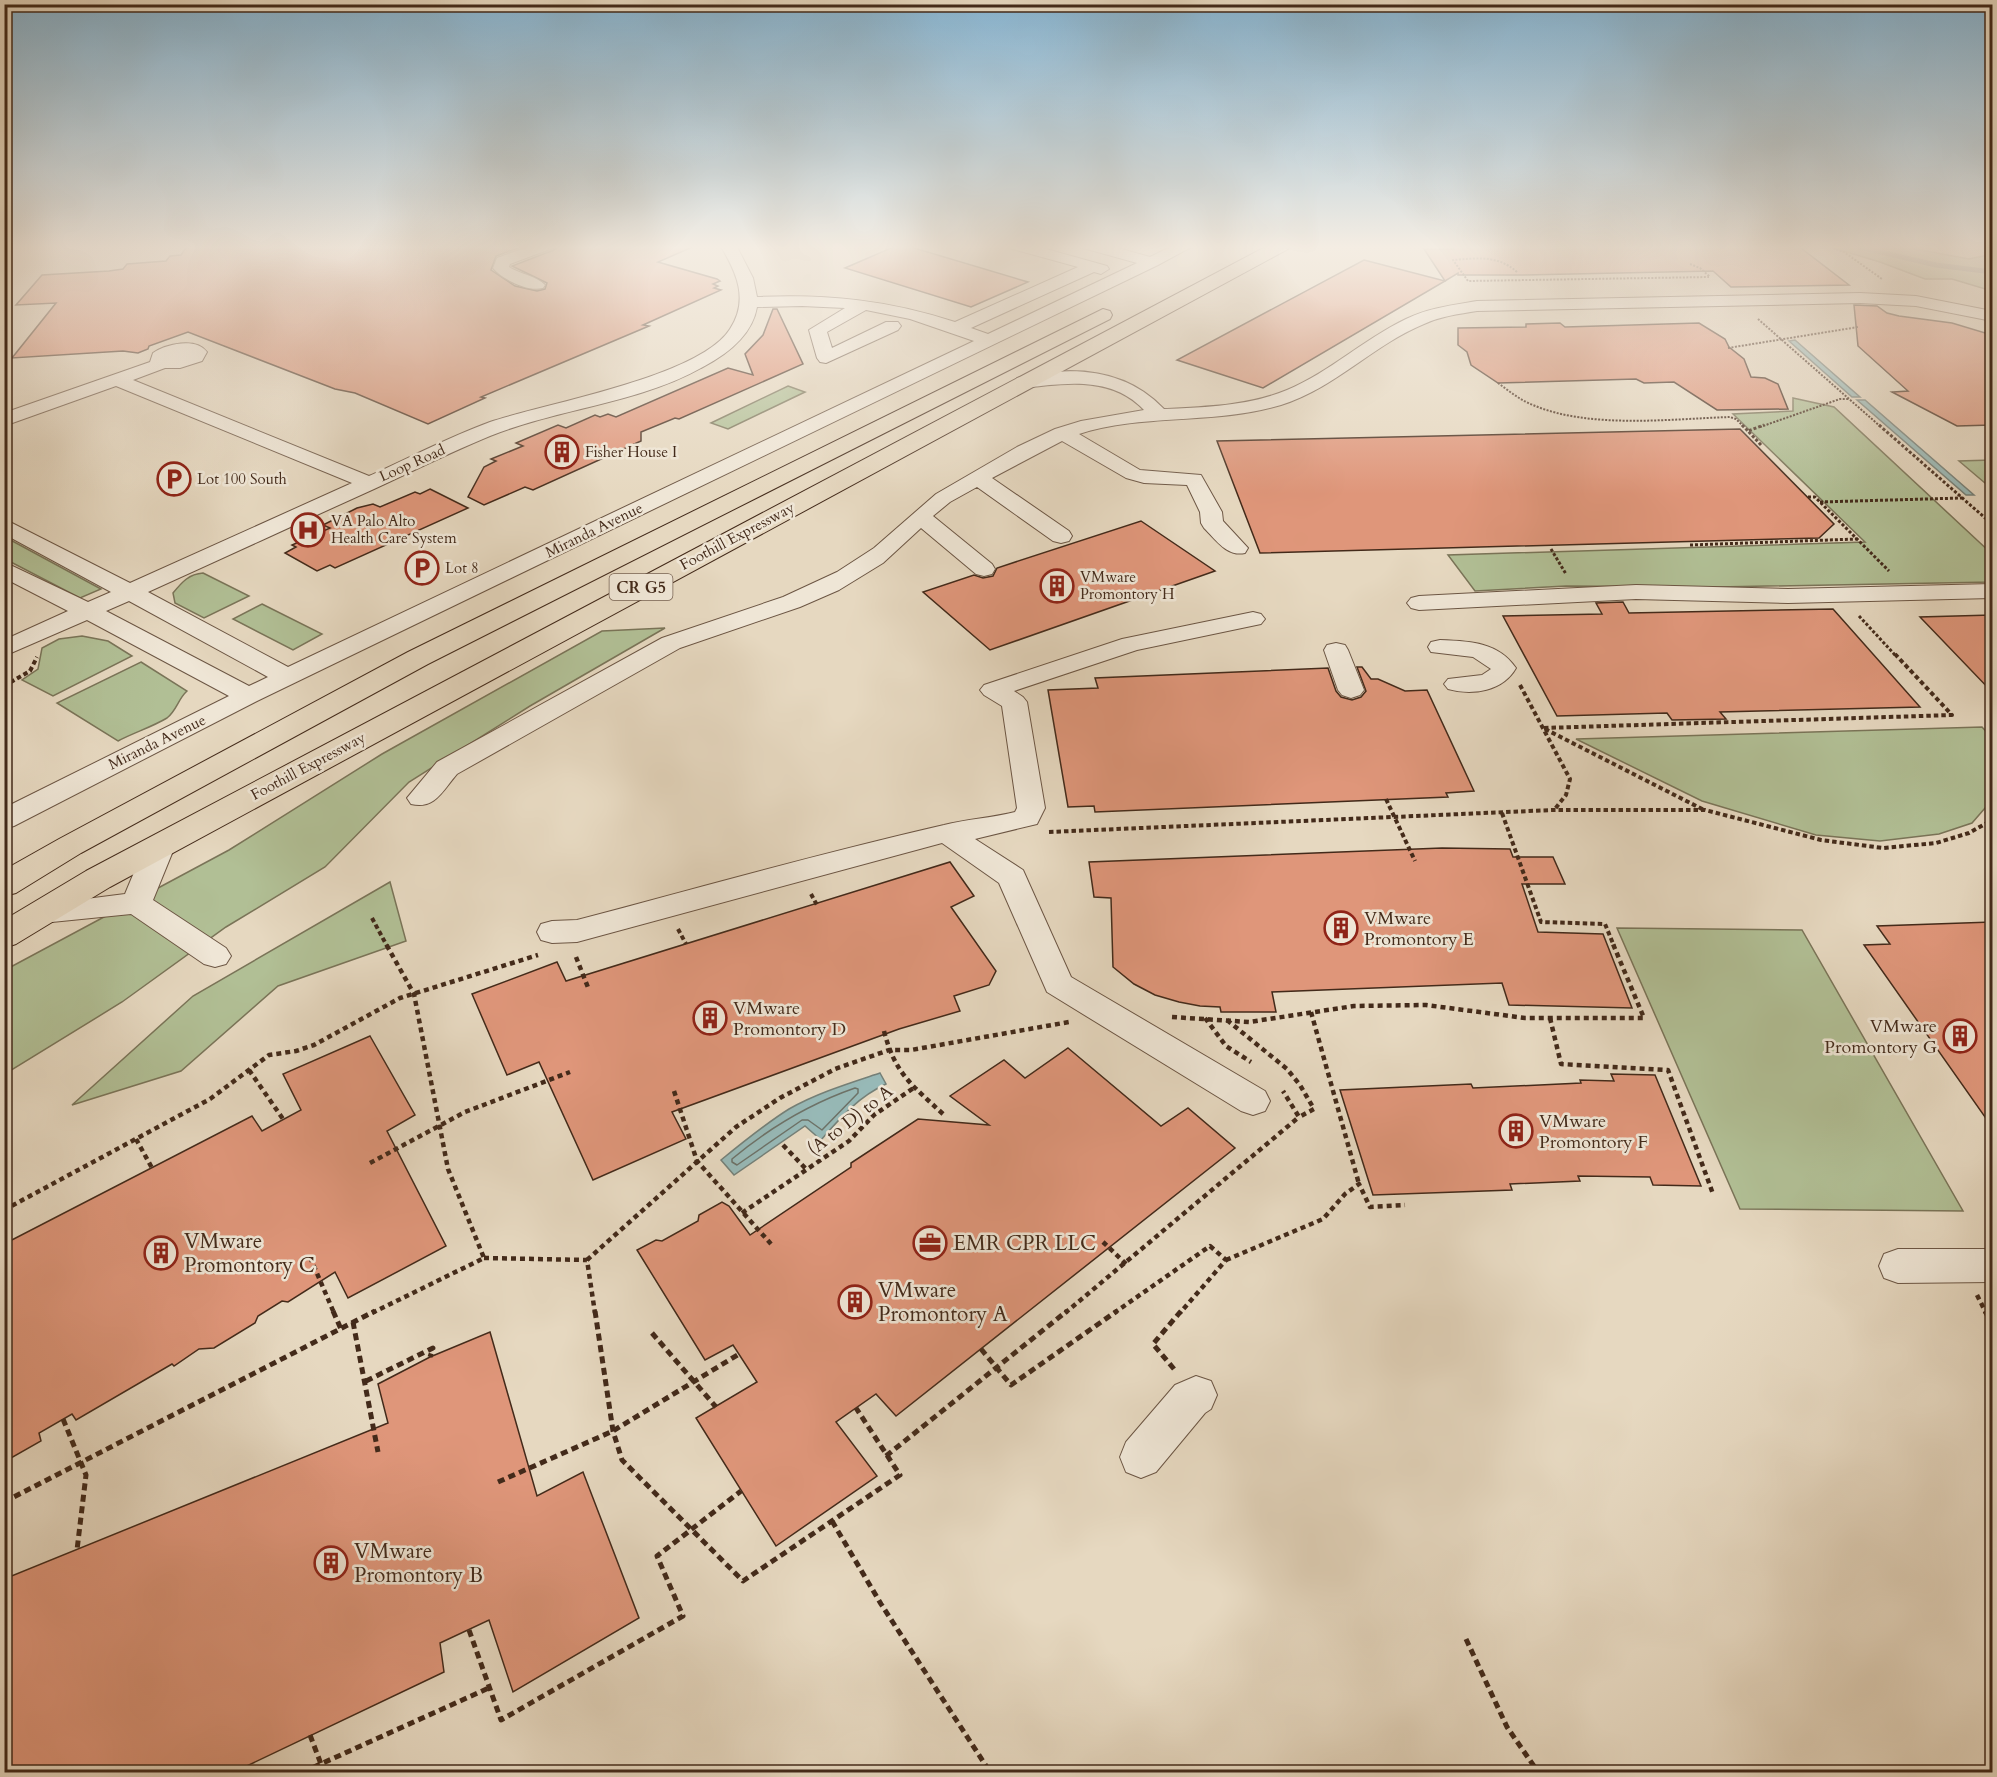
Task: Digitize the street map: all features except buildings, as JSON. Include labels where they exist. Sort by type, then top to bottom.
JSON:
[{"type":"highway","name":"Foothill Expressway","points":[[4,885],[70,846],[418,658],[1077,328]]},
{"type":"highway","name":"Foothill Expressway","points":[[4,936],[159,846],[1125,328]]},
{"type":"street","name":"Loop Road","points":[[4,649],[490,429],[558,407],[631,390],[662,380],[699,362],[736,333],[739,328]]},
{"type":"street","points":[[822,328],[818,330],[826,358]]},
{"type":"street","points":[[826,358],[888,328]]},
{"type":"street","points":[[944,328],[955,329],[989,340]]},
{"type":"street","name":"Miranda Avenue","points":[[4,820],[248,696],[1014,328]]},
{"type":"street","points":[[421,798],[447,768],[671,643],[700,630],[784,606],[831,585],[887,548],[920,516],[943,498],[1062,433],[1112,420],[1159,415],[1215,413],[1279,400],[1314,385],[1402,328]]},
{"type":"street","points":[[1100,341],[1093,363],[1103,379]]},
{"type":"street","points":[[826,358],[854,368]]},
{"type":"street","points":[[4,420],[163,363]]},
{"type":"street","points":[[1024,382],[1066,378],[1103,379],[1136,391],[1159,415]]},
{"type":"street","points":[[117,380],[369,483]]},
{"type":"street","points":[[1062,433],[1133,474],[1144,477],[1194,479],[1211,512],[1212,523],[1237,548]]},
{"type":"street","points":[[979,478],[1061,536]]},
{"type":"street","points":[[920,516],[984,569]]},
{"type":"street","points":[[4,525],[288,677]]},
{"type":"street","points":[[4,569],[248,696]]},
{"type":"street","points":[[1419,603],[1636,592],[1839,595],[1992,591]]},
{"type":"street","points":[[552,932],[577,931],[947,833],[1027,818],[1031,808],[1014,702],[993,690],[1131,644],[1253,619]]},
{"type":"street","points":[[1440,647],[1488,653],[1498,659],[1504,668],[1497,679],[1457,684]]},
{"type":"street","points":[[1336,650],[1352,690]]},
{"type":"street","points":[[947,833],[1012,877],[1058,984],[1110,1015],[1265,1092]]},
{"type":"street","points":[[136,903],[159,846]]},
{"type":"street","points":[[42,913],[136,903],[215,956]]},
{"type":"street","points":[[1898,1266],[1983,1278]]},
{"type":"street","points":[[1141,1457],[1190,1399],[1196,1395]]},
{"type":"path","points":[[1768,328],[1992,524]]},
{"type":"path","points":[[1728,348],[1853,328]]},
{"type":"path","points":[[1498,384],[1527,403],[1554,413],[1610,420],[1730,417],[1736,419],[1761,444]]},
{"type":"path","points":[[1748,431],[1840,399],[1850,399]]},
{"type":"path","points":[[1808,497],[1815,497],[1910,593]]},
{"type":"path","points":[[1820,502],[1962,498]]},
{"type":"path","points":[[1690,545],[1857,539]]},
{"type":"path","points":[[1544,728],[1952,715],[1839,595]]},
{"type":"path","points":[[4,686],[33,668],[36,664],[38,650]]},
{"type":"path","points":[[1517,680],[1570,779],[1566,795],[1553,810]]},
{"type":"path","points":[[1544,728],[1705,810],[1821,840],[1883,848],[1936,843],[1969,833],[1992,820]]},
{"type":"path","points":[[1386,799],[1416,861]]},
{"type":"path","points":[[1040,832],[1553,810],[1705,810]]},
{"type":"path","points":[[1169,1017],[1249,1022],[1354,1006],[1426,1005],[1525,1018],[1644,1018],[1605,924],[1541,922],[1502,813]]},
{"type":"path","points":[[372,918],[414,994],[448,1169],[484,1258]]},
{"type":"path","points":[[574,954],[590,990]]},
{"type":"path","points":[[4,1210],[210,1099],[269,1055],[296,1051],[314,1045],[360,1018],[400,998],[414,994]]},
{"type":"path","points":[[1311,1012],[1327,1065],[1335,1106],[1359,1184],[1370,1207],[1406,1205]]},
{"type":"path","points":[[4,1502],[353,1322],[484,1258],[587,1260],[736,1127],[780,1098],[835,1069],[889,1050],[912,1050],[1110,1015]]},
{"type":"path","points":[[1205,1018],[1226,1046],[1252,1063]]},
{"type":"path","points":[[1550,1018],[1561,1064],[1668,1070],[1713,1194]]},
{"type":"path","points":[[886,1456],[1126,1264],[1299,1117],[1314,1109],[1302,1086],[1283,1064],[1240,1034],[1227,1020]]},
{"type":"path","points":[[884,1031],[889,1050],[902,1075],[943,1114]]},
{"type":"path","points":[[249,1070],[283,1119]]},
{"type":"path","points":[[370,1162],[465,1112],[570,1072]]},
{"type":"path","name":"(A to D) to A","points":[[742,1214],[849,1142],[874,1115],[915,1087]]},
{"type":"path","points":[[674,1091],[697,1161],[771,1244]]},
{"type":"path","points":[[1265,1092],[1290,1100],[1299,1117]]},
{"type":"path","points":[[136,1139],[152,1168]]},
{"type":"path","points":[[783,1145],[807,1170]]},
{"type":"path","points":[[1196,1395],[1153,1344],[1227,1260],[1323,1219],[1345,1194],[1359,1184]]},
{"type":"path","points":[[1103,1242],[1126,1264]]},
{"type":"path","points":[[981,1349],[995,1369],[1011,1385],[1210,1246],[1227,1260]]},
{"type":"path","points":[[310,1257],[340,1329]]},
{"type":"path","points":[[587,1260],[613,1431],[622,1460],[743,1581],[900,1475],[856,1408]]},
{"type":"path","points":[[1983,1278],[1992,1324]]},
{"type":"path","points":[[353,1322],[378,1452]]},
{"type":"path","points":[[652,1333],[716,1407]]},
{"type":"path","points":[[366,1381],[433,1348],[430,1358]]},
{"type":"path","points":[[498,1482],[613,1431],[739,1354]]},
{"type":"path","points":[[63,1419],[79,1463],[86,1475],[77,1550]]},
{"type":"path","points":[[469,1630],[501,1720],[683,1616],[657,1556],[694,1530],[741,1491]]},
{"type":"path","points":[[832,1521],[881,1604],[990,1773]]},
{"type":"path","points":[[1466,1639],[1506,1726],[1538,1773]]},
{"type":"path","points":[[303,1773],[491,1687]]},
{"type":"path","points":[[310,1735],[321,1764]]},
{"type":"green space","points":[[788,386],[805,392],[728,429],[711,423]]},
{"type":"green space","points":[[1793,398],[1834,407],[1992,554],[1992,582],[1717,587],[1566,586],[1475,591],[1448,555],[1865,542],[1733,414],[1793,411]]},
{"type":"green space","points":[[1992,460],[1992,489],[1959,461]]},
{"type":"green space","points":[[5,537],[101,589],[80,598],[5,559]]},
{"type":"green space","points":[[203,573],[249,596],[204,618],[175,603],[173,593],[180,585],[186,579]]},
{"type":"green space","points":[[262,604],[322,634],[293,650],[233,619]]},
{"type":"green space","points":[[665,628],[530,706],[409,782],[325,867],[226,927],[122,1002],[5,1074],[5,970],[229,850],[382,754],[602,631]]},
{"type":"green space","points":[[82,636],[108,641],[132,656],[53,696],[22,680],[38,669],[42,648],[59,639]]},
{"type":"green space","points":[[141,662],[187,691],[170,715],[155,724],[118,741],[57,703]]},
{"type":"green space","points":[[1982,727],[1992,738],[1992,800],[1972,823],[1939,834],[1880,841],[1816,835],[1702,801],[1576,739]]},
{"type":"green space","points":[[390,882],[406,941],[278,986],[181,1071],[72,1105],[193,996]]},
{"type":"green space","points":[[1617,928],[1802,930],[1963,1211],[1740,1209]]},
{"type":"water","points":[[1795,340],[1860,397],[1852,397],[1789,341]]},
{"type":"water","points":[[1857,400],[1865,400],[1974,495],[1966,495]]},
{"type":"water","points":[[880,1073],[886,1084],[858,1101],[821,1140],[805,1126],[734,1175],[721,1160],[789,1109],[822,1093]]},
{"type":"place","name":"Fisher House I","points":[[562,452]]},
{"type":"place","name":"Lot 100 South","points":[[174,479]]},
{"type":"place","name":"VA Palo Alto Health Care System","points":[[308,530]]},
{"type":"place","name":"Lot 8","points":[[422,568]]},
{"type":"place","name":"VMware Promontory H","points":[[1057,586]]},
{"type":"place","name":"VMware Promontory E","points":[[1341,928]]},
{"type":"place","name":"VMware Promontory D","points":[[710,1018]]},
{"type":"place","name":"VMware Promontory G","points":[[1960,1036]]},
{"type":"place","name":"VMware Promontory F","points":[[1516,1131]]},
{"type":"place","name":"EMR CPR LLC","points":[[930,1243]]},
{"type":"place","name":"VMware Promontory C","points":[[161,1253]]},
{"type":"place","name":"VMware Promontory A","points":[[855,1302]]},
{"type":"place","name":"VMware Promontory B","points":[[331,1563]]}]
